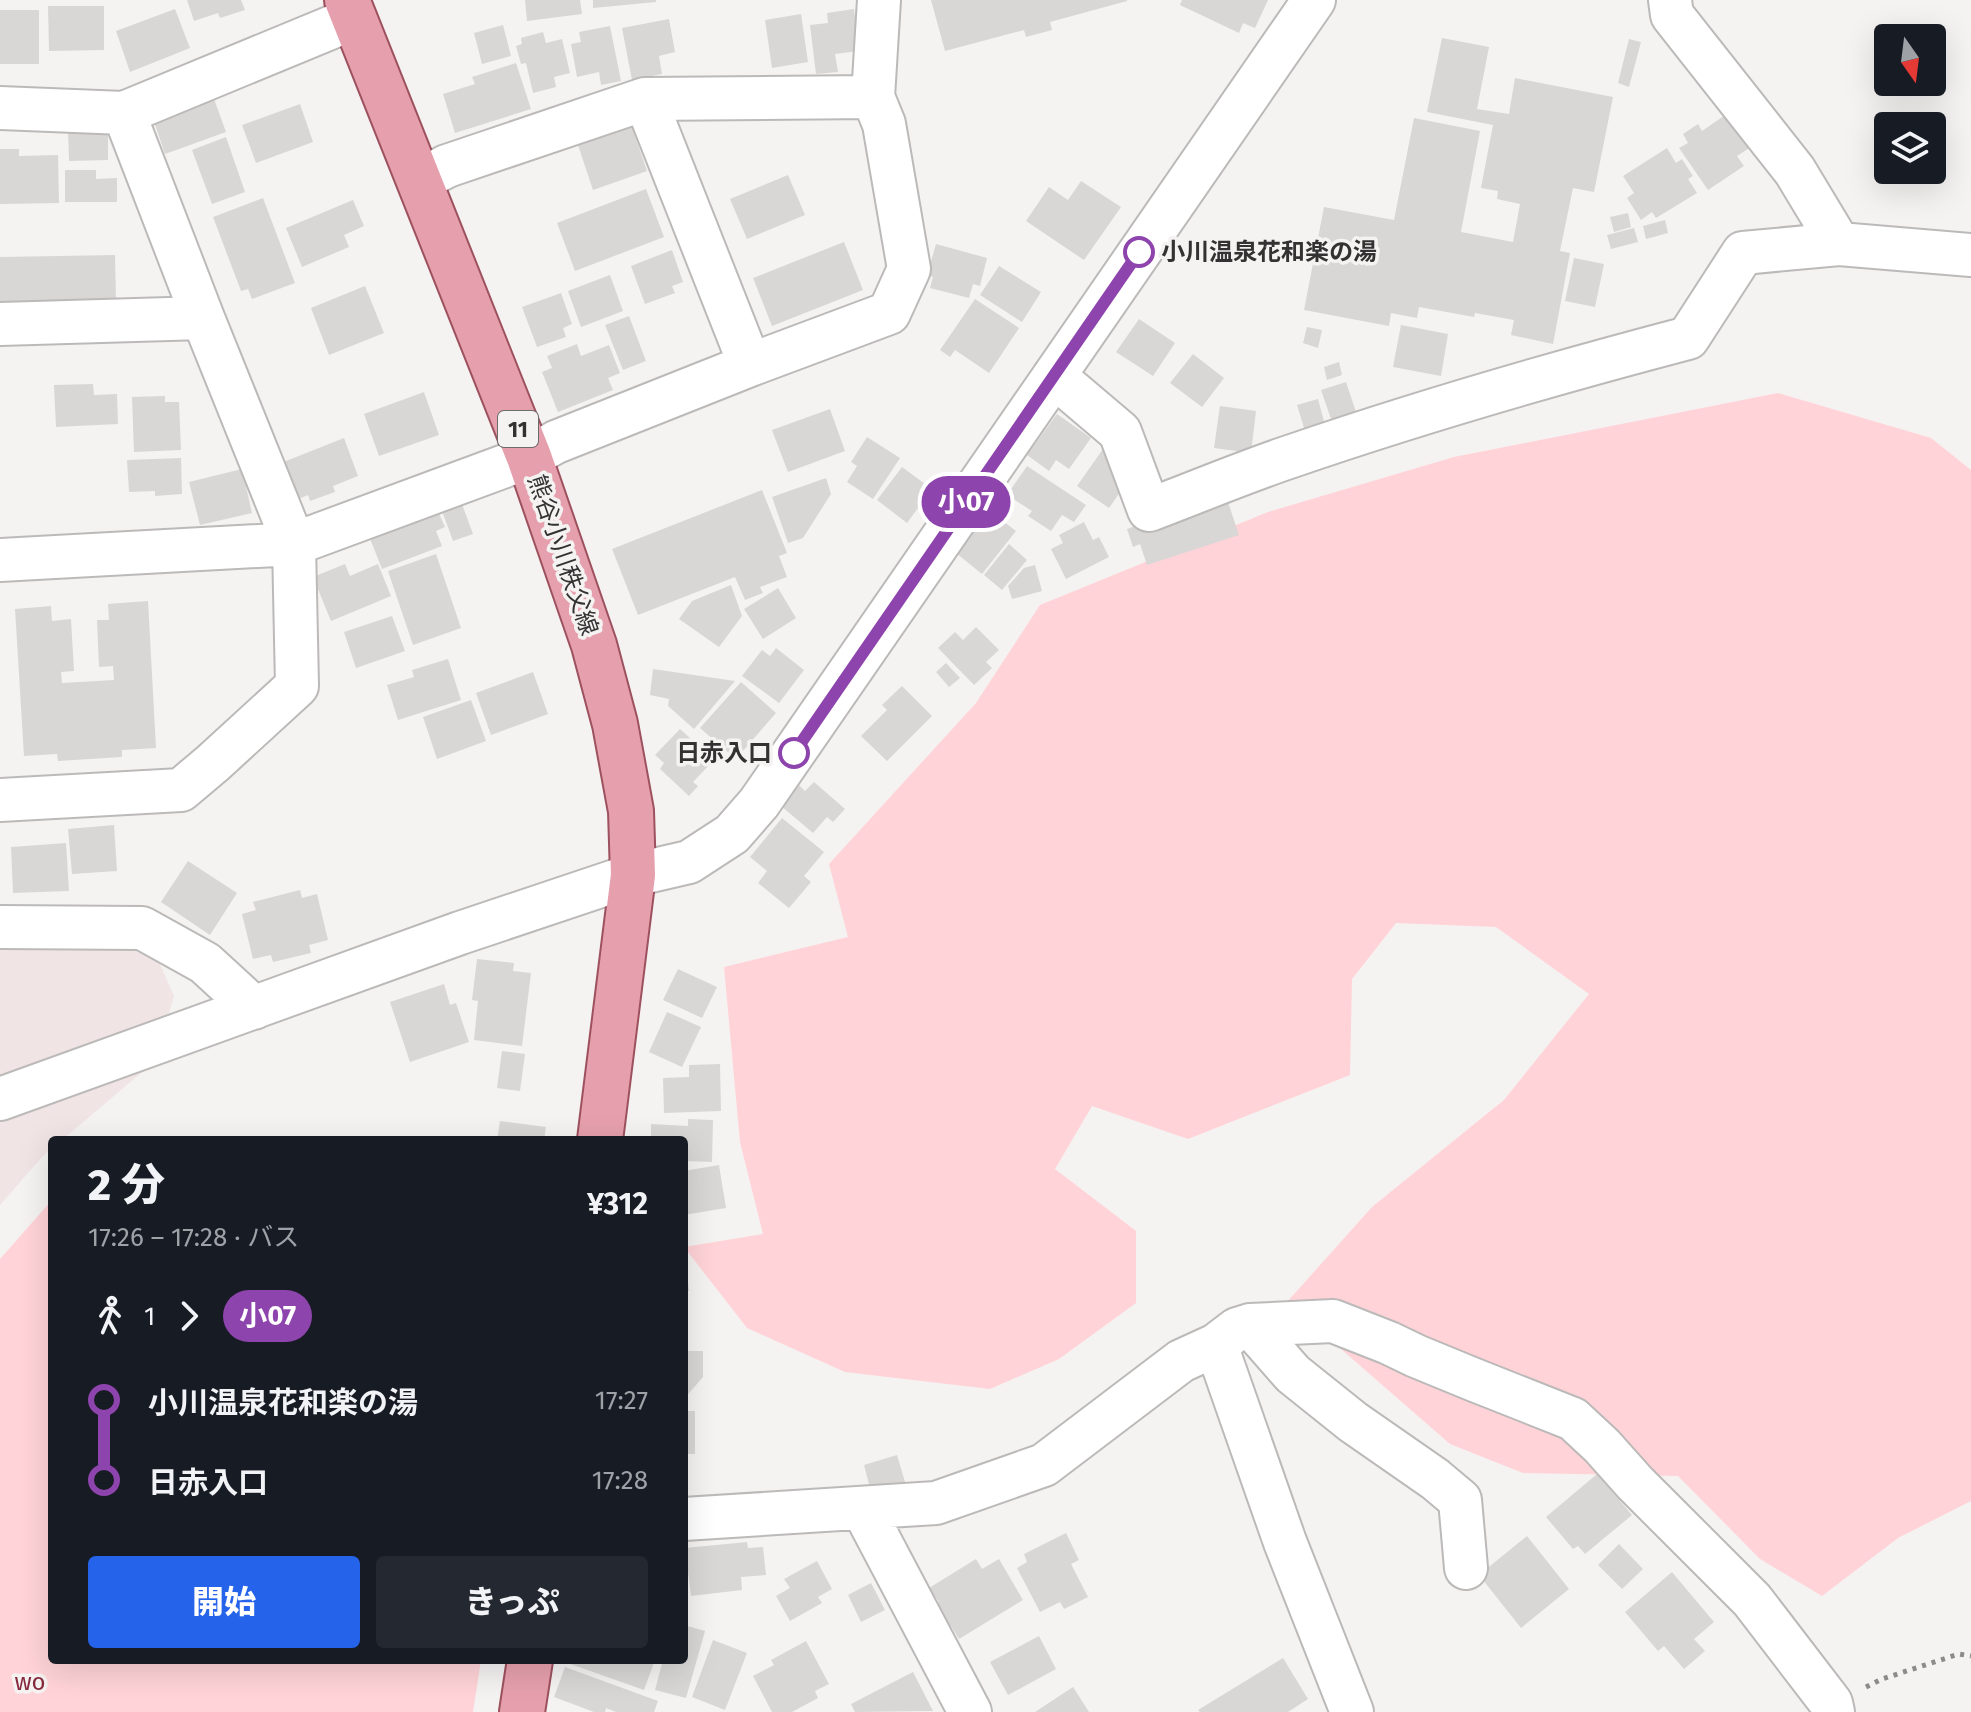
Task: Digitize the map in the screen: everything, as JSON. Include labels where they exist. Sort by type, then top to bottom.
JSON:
[{"type":"main road","name":"熊谷小川秩父線","points":[[350,9],[529,457],[594,645],[615,724],[631,811],[633,875],[600,1136]]},
{"type":"main road","points":[[522,1712],[529,1664]]},
{"type":"street","points":[[0,560],[294,544],[529,457],[556,442],[889,313],[909,269],[884,124],[873,97],[879,0]]},
{"type":"street","points":[[0,1099],[460,933],[633,875],[689,862],[732,834],[759,803],[1314,0]]},
{"type":"street","points":[[1670,0],[1672,15],[1795,171],[1839,244]]},
{"type":"street","points":[[0,108],[124,113],[350,9]]},
{"type":"street","points":[[420,180],[447,166],[645,99],[873,97]]},
{"type":"street","points":[[645,99],[750,365]]},
{"type":"street","points":[[0,800],[181,790],[297,686],[294,544],[124,113]]},
{"type":"street","points":[[1054,376],[1120,432],[1149,510],[1289,457],[1426,412],[1688,338],[1743,253],[1839,244],[1971,255]]},
{"type":"street","points":[[0,324],[203,318]]},
{"type":"street","points":[[0,927],[142,928],[205,963],[254,1008]]},
{"type":"street","points":[[688,1519],[936,1503],[1044,1465],[1181,1361],[1233,1335],[1333,1321],[1573,1419],[1752,1600],[1832,1707]]},
{"type":"street","points":[[1233,1335],[1293,1374],[1460,1500],[1466,1568]]},
{"type":"street","points":[[1233,1335],[1285,1542],[1352,1712]]},
{"type":"street","points":[[863,1509],[970,1712]]},
{"type":"path","points":[[1832,1707],[1882,1679],[1959,1654],[1971,1656]]},
{"type":"shaded area","points":[[114,938],[160,964],[174,996],[155,1061],[67,1136],[48,1136],[48,1152],[0,1205],[0,947],[40,949]]},
{"type":"green space","points":[[1778,393],[1931,438],[1971,470],[1971,1501],[1898,1538],[1822,1596],[1760,1559],[1678,1476],[1523,1473],[1450,1444],[1287,1302],[1372,1207],[1504,1100],[1589,994],[1496,927],[1396,923],[1352,979],[1350,1075],[1188,1139],[1092,1106],[1055,1169],[1136,1231],[1136,1303],[1059,1359],[990,1389],[845,1372],[747,1328],[688,1252],[688,1246],[763,1234],[740,1142],[724,967],[848,937],[829,864],[976,703],[1040,605],[1268,512],[1454,457]]},
{"type":"green space","name":"wo","points":[[48,1205],[48,1664],[480,1664],[473,1712],[0,1712],[0,1259]]},
{"type":"building","points":[[187,0],[241,0],[245,10],[220,18],[218,13],[194,21]]},
{"type":"building","points":[[525,0],[580,0],[582,14],[527,21]]},
{"type":"building","points":[[593,0],[656,0],[656,2],[593,8]]},
{"type":"building","points":[[931,0],[1127,1],[1050,22],[1052,30],[1026,37],[1024,30],[945,51]]},
{"type":"building","points":[[1182,0],[1268,0],[1255,28],[1243,23],[1239,33],[1180,5]]},
{"type":"building","points":[[48,6],[104,6],[104,50],[49,51]]},
{"type":"building","points":[[175,9],[190,48],[130,72],[116,31]]},
{"type":"building","points":[[854,9],[859,51],[835,54],[838,72],[816,74],[810,25],[828,23],[827,13]]},
{"type":"building","points":[[0,10],[39,10],[39,64],[0,64]]},
{"type":"building","points":[[801,14],[808,62],[772,68],[765,20]]},
{"type":"building","points":[[669,19],[675,52],[659,56],[662,74],[632,80],[622,28]]},
{"type":"building","points":[[503,25],[511,56],[482,64],[474,33]]},
{"type":"building","points":[[610,26],[621,81],[601,85],[599,72],[577,77],[571,44],[581,42],[579,32]]},
{"type":"building","points":[[543,32],[546,43],[562,39],[570,73],[554,77],[556,87],[533,93],[526,63],[521,64],[516,46],[522,44],[521,38]]},
{"type":"building","points":[[1442,38],[1489,47],[1477,109],[1509,114],[1515,78],[1613,97],[1594,192],[1573,188],[1560,251],[1570,253],[1553,344],[1511,335],[1514,320],[1475,313],[1474,317],[1419,307],[1417,318],[1391,313],[1389,326],[1304,310],[1324,207],[1394,220],[1414,118],[1480,131],[1461,232],[1513,242],[1520,204],[1497,199],[1498,191],[1481,188],[1493,125],[1427,112]]},
{"type":"building","points":[[1629,39],[1641,42],[1629,87],[1618,83]]},
{"type":"building","points":[[516,63],[531,109],[455,133],[443,94],[475,84],[472,77]]},
{"type":"building","points":[[213,96],[226,132],[165,154],[151,113]]},
{"type":"building","points":[[300,104],[313,142],[256,163],[242,125]]},
{"type":"building","points":[[1731,111],[1754,145],[1737,156],[1744,166],[1708,190],[1679,148],[1688,143],[1683,134],[1698,124],[1702,131]]},
{"type":"building","points":[[631,124],[647,171],[593,190],[577,142]]},
{"type":"building","points":[[68,128],[108,128],[108,160],[69,161]]},
{"type":"building","points":[[226,137],[245,192],[212,204],[192,150]]},
{"type":"building","points":[[1667,148],[1676,163],[1682,159],[1693,176],[1688,179],[1697,193],[1656,218],[1652,212],[1641,220],[1627,198],[1634,193],[1623,176]]},
{"type":"building","points":[[0,149],[19,149],[19,156],[58,155],[59,203],[0,204]]},
{"type":"building","points":[[65,170],[96,170],[96,179],[117,178],[117,202],[65,202]]},
{"type":"building","points":[[788,175],[805,215],[747,239],[730,199]]},
{"type":"building","points":[[1081,181],[1121,207],[1084,260],[1026,221],[1049,187],[1068,200]]},
{"type":"building","points":[[646,189],[664,237],[575,271],[557,223]]},
{"type":"building","points":[[263,198],[295,283],[252,299],[248,289],[241,291],[213,217]]},
{"type":"building","points":[[353,200],[364,226],[344,235],[349,247],[302,267],[286,228]]},
{"type":"building","points":[[1628,213],[1631,227],[1614,232],[1610,217]]},
{"type":"building","points":[[1665,220],[1668,233],[1646,239],[1643,226]]},
{"type":"building","points":[[1634,228],[1638,242],[1611,249],[1607,235]]},
{"type":"building","points":[[844,242],[863,290],[772,326],[753,278]]},
{"type":"building","points":[[936,244],[987,258],[980,286],[973,284],[969,298],[930,288],[933,277],[927,275]]},
{"type":"building","points":[[672,250],[683,282],[672,286],[675,293],[645,304],[631,266]]},
{"type":"building","points":[[115,255],[116,302],[0,304],[0,257]]},
{"type":"building","points":[[1574,258],[1604,264],[1595,307],[1565,301]]},
{"type":"building","points":[[999,266],[1041,292],[1022,322],[980,295]]},
{"type":"building","points":[[610,275],[623,311],[581,327],[568,291]]},
{"type":"building","points":[[365,286],[384,333],[329,355],[311,308]]},
{"type":"building","points":[[561,293],[572,324],[563,328],[566,337],[537,347],[522,307]]},
{"type":"building","points":[[975,299],[1019,328],[989,373],[955,350],[950,357],[940,350]]},
{"type":"building","points":[[629,316],[646,361],[623,370],[605,325]]},
{"type":"building","points":[[1139,319],[1175,343],[1153,376],[1116,352]]},
{"type":"building","points":[[1401,325],[1448,334],[1441,376],[1393,367]]},
{"type":"building","points":[[1307,327],[1322,330],[1318,348],[1303,343]]},
{"type":"building","points":[[577,344],[581,356],[609,345],[620,373],[608,378],[613,390],[558,412],[542,372],[552,368],[547,356]]},
{"type":"building","points":[[1193,354],[1224,378],[1202,407],[1170,383]]},
{"type":"building","points":[[1339,362],[1342,375],[1327,380],[1324,367]]},
{"type":"building","points":[[1346,382],[1356,412],[1331,419],[1321,390]]},
{"type":"building","points":[[93,384],[94,395],[117,394],[118,424],[56,427],[54,385]]},
{"type":"building","points":[[424,392],[439,435],[379,456],[364,414]]},
{"type":"building","points":[[165,396],[165,402],[179,402],[181,450],[134,452],[132,397]]},
{"type":"building","points":[[1318,399],[1325,425],[1305,431],[1297,405]]},
{"type":"building","points":[[1220,406],[1256,411],[1251,453],[1214,448]]},
{"type":"building","points":[[830,409],[845,451],[788,472],[772,430]]},
{"type":"building","points":[[1057,414],[1091,438],[1069,469],[1056,460],[1049,471],[1027,455]]},
{"type":"building","points":[[867,437],[900,458],[873,499],[847,482],[857,466],[851,462]]},
{"type":"building","points":[[344,438],[358,476],[333,486],[335,492],[310,501],[308,495],[296,500],[281,463]]},
{"type":"building","points":[[1103,449],[1123,463],[1128,481],[1109,508],[1077,486]]},
{"type":"building","points":[[181,458],[182,494],[155,496],[155,491],[129,492],[127,460]]},
{"type":"building","points":[[1027,466],[1086,505],[1074,522],[1062,515],[1051,531],[1028,516],[1032,511],[1007,495]]},
{"type":"building","points":[[902,467],[932,489],[907,523],[877,500]]},
{"type":"building","points":[[242,469],[252,513],[200,525],[189,482]]},
{"type":"building","points":[[826,478],[831,494],[803,538],[788,543],[772,497]]},
{"type":"building","points":[[762,490],[787,553],[779,556],[787,577],[760,587],[763,593],[745,600],[735,577],[638,615],[612,549]]},
{"type":"building","points":[[1225,493],[1239,535],[1147,565],[1140,544],[1133,547],[1127,529]]},
{"type":"building","points":[[462,504],[473,534],[453,541],[442,511]]},
{"type":"building","points":[[437,509],[445,527],[436,531],[442,546],[382,569],[369,536]]},
{"type":"building","points":[[990,511],[1016,531],[982,574],[956,553]]},
{"type":"building","points":[[1084,522],[1093,540],[1099,537],[1109,557],[1066,579],[1051,549],[1063,543],[1059,535]]},
{"type":"building","points":[[1009,544],[1027,560],[1002,590],[984,575]]},
{"type":"building","points":[[436,554],[461,628],[413,645],[388,571]]},
{"type":"building","points":[[345,564],[350,576],[378,564],[391,596],[331,621],[313,577]]},
{"type":"building","points":[[1035,565],[1042,591],[1012,599],[1008,586],[1024,568]]},
{"type":"building","points":[[731,585],[742,616],[719,647],[679,619],[692,601]]},
{"type":"building","points":[[778,588],[796,618],[763,639],[744,609]]},
{"type":"building","points":[[148,601],[156,748],[122,750],[122,757],[58,761],[57,754],[24,756],[15,609],[51,606],[52,621],[71,619],[74,671],[61,672],[62,683],[114,680],[113,666],[99,667],[97,620],[109,620],[108,604]]},
{"type":"building","points":[[392,616],[405,651],[356,668],[344,632]]},
{"type":"building","points":[[976,627],[999,650],[986,662],[992,668],[974,685],[938,648],[955,632],[963,640]]},
{"type":"building","points":[[776,648],[804,670],[779,703],[742,676],[762,650],[770,656]]},
{"type":"building","points":[[448,659],[461,700],[398,720],[387,685],[414,677],[412,670]]},
{"type":"building","points":[[946,663],[960,678],[949,687],[936,672]]},
{"type":"building","points":[[653,669],[735,681],[694,729],[668,706],[669,699],[650,695]]},
{"type":"building","points":[[533,672],[548,714],[491,735],[476,693]]},
{"type":"building","points":[[741,682],[776,713],[736,759],[700,728]]},
{"type":"building","points":[[902,686],[932,716],[887,761],[861,736],[887,710],[882,705]]},
{"type":"building","points":[[471,700],[486,741],[437,759],[423,717]]},
{"type":"building","points":[[680,729],[714,760],[693,782],[698,786],[689,796],[660,769],[664,763],[655,755]]},
{"type":"building","points":[[814,782],[845,809],[833,822],[827,817],[813,833],[781,806],[799,785],[805,791]]},
{"type":"building","points":[[782,818],[824,852],[804,876],[811,882],[789,908],[758,883],[767,871],[750,857]]},
{"type":"building","points":[[114,825],[117,871],[72,874],[68,829]]},
{"type":"building","points":[[66,843],[69,891],[13,893],[11,847]]},
{"type":"building","points":[[188,861],[237,893],[210,935],[161,902]]},
{"type":"building","points":[[300,890],[302,898],[317,894],[328,940],[309,945],[311,953],[273,962],[271,955],[253,959],[242,914],[256,910],[253,902]]},
{"type":"building","points":[[477,959],[514,963],[513,971],[531,973],[522,1046],[474,1040],[478,1001],[472,1000]]},
{"type":"building","points":[[678,969],[717,987],[702,1018],[663,1000]]},
{"type":"building","points":[[444,984],[450,1005],[456,1003],[469,1042],[410,1062],[390,1002]]},
{"type":"building","points":[[667,1012],[701,1027],[682,1067],[649,1052]]},
{"type":"building","points":[[502,1051],[525,1054],[520,1091],[497,1088]]},
{"type":"building","points":[[720,1064],[721,1111],[664,1113],[663,1078],[689,1077],[689,1065]]},
{"type":"building","points":[[688,1119],[713,1120],[712,1162],[688,1161],[688,1136],[651,1136],[651,1124],[688,1126]]},
{"type":"building","points":[[500,1121],[546,1127],[545,1136],[498,1136]]},
{"type":"building","points":[[719,1165],[726,1208],[688,1214],[688,1170]]},
{"type":"building","points":[[688,1351],[703,1351],[703,1377],[688,1394]]},
{"type":"building","points":[[688,1411],[695,1411],[695,1454],[688,1454]]},
{"type":"building","points":[[897,1455],[905,1482],[871,1492],[864,1465]]},
{"type":"building","points":[[1597,1474],[1632,1515],[1585,1554],[1578,1546],[1573,1549],[1546,1517]]},
{"type":"building","points":[[1066,1533],[1079,1560],[1071,1564],[1088,1597],[1064,1609],[1060,1602],[1040,1612],[1017,1568],[1027,1562],[1024,1554]]},
{"type":"building","points":[[1527,1536],[1569,1589],[1521,1628],[1479,1575]]},
{"type":"building","points":[[747,1542],[748,1548],[763,1547],[766,1575],[741,1577],[742,1590],[691,1596],[688,1548]]},
{"type":"building","points":[[1619,1544],[1643,1569],[1622,1589],[1598,1565]]},
{"type":"building","points":[[976,1559],[982,1569],[999,1559],[1023,1600],[959,1639],[951,1626],[947,1629],[933,1606],[939,1602],[929,1588]]},
{"type":"building","points":[[817,1561],[832,1589],[818,1597],[822,1603],[790,1621],[776,1596],[790,1588],[784,1579]]},
{"type":"building","points":[[1672,1572],[1714,1622],[1694,1639],[1705,1651],[1684,1669],[1664,1646],[1658,1651],[1625,1612]]},
{"type":"building","points":[[871,1583],[885,1610],[861,1622],[848,1595]]},
{"type":"building","points":[[688,1626],[705,1631],[686,1698],[655,1690],[662,1664],[688,1664]]},
{"type":"building","points":[[1039,1636],[1056,1669],[1008,1695],[990,1662]]},
{"type":"building","points":[[713,1640],[747,1653],[725,1710],[692,1697]]},
{"type":"building","points":[[806,1641],[829,1684],[815,1691],[818,1698],[792,1712],[772,1712],[753,1676],[774,1665],[771,1660]]},
{"type":"building","points":[[1283,1658],[1308,1699],[1288,1712],[1198,1710]]},
{"type":"building","points":[[570,1664],[654,1664],[644,1690]]},
{"type":"building","points":[[565,1667],[658,1701],[654,1712],[616,1712],[606,1708],[605,1712],[594,1712],[554,1697]]},
{"type":"building","points":[[913,1672],[933,1711],[855,1712],[851,1704]]},
{"type":"building","points":[[1073,1687],[1089,1712],[1035,1712]]},
{"type":"bus line","name":"小07","points":[[794,753],[1139,252]]},
{"type":"place","name":"小川温泉花和楽の湯","points":[[1139,252]]},
{"type":"place","name":"日赤入口","points":[[794,753]]}]
